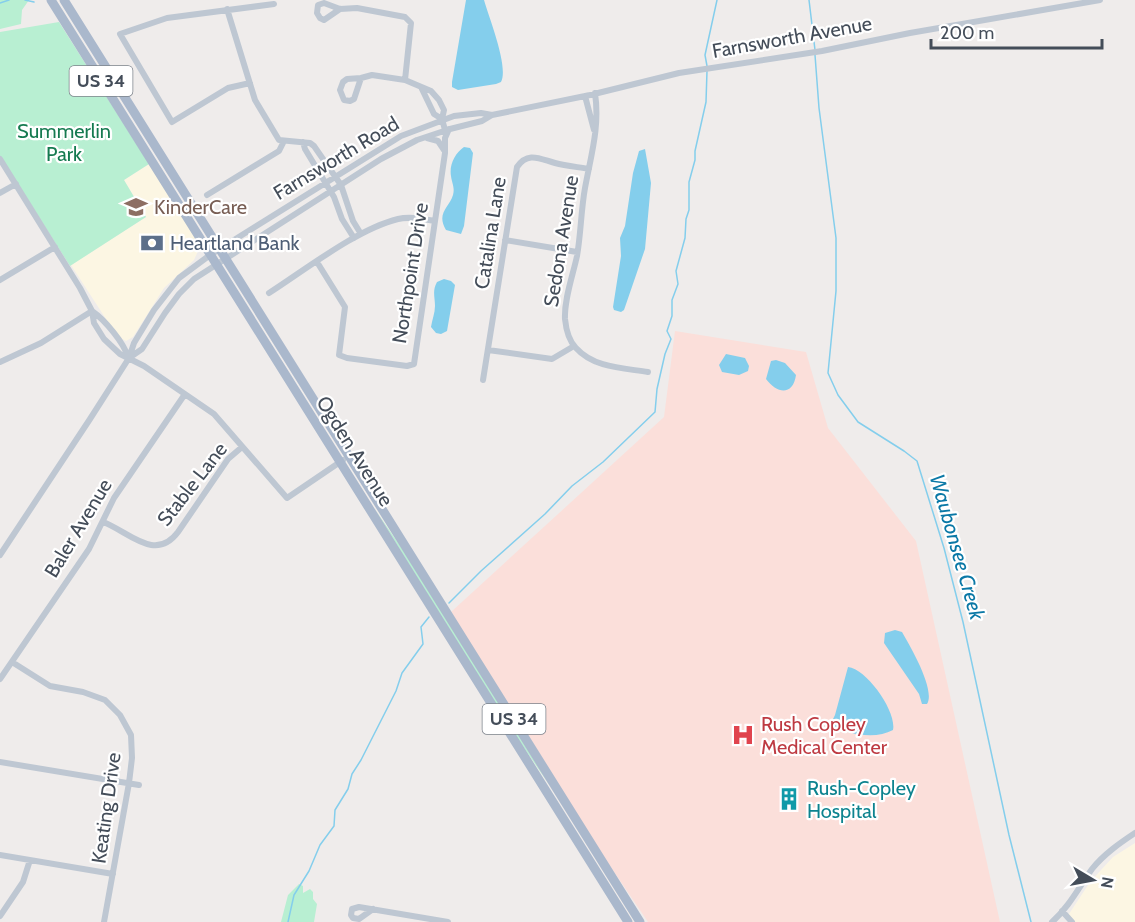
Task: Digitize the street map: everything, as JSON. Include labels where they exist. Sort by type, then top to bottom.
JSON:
[{"type":"main road","name":"Ogden Avenue","points":[[51,0],[628,922]]},
{"type":"main road","name":"Ogden Avenue","points":[[64,0],[640,922]]},
{"type":"street","name":"Farnsworth Avenue","points":[[447,129],[482,121],[492,115],[585,96],[679,73],[822,51],[910,33],[1100,0]]},
{"type":"street","points":[[250,83],[228,88],[172,122],[120,34],[167,18],[274,4]]},
{"type":"street","points":[[340,9],[357,8],[405,17],[411,23],[405,80]]},
{"type":"street","points":[[227,9],[261,113],[279,140],[310,143],[314,146],[342,185],[353,221],[361,234]]},
{"type":"street","points":[[362,78],[372,75],[405,80],[420,87],[434,114],[441,119],[447,129]]},
{"type":"street","name":"Sedona Avenue","points":[[574,346],[569,337],[565,316],[594,150],[598,113],[595,93]]},
{"type":"street","name":"Sedona Avenue","points":[[585,96],[595,131]]},
{"type":"street","name":"Farnsworth Avenue","points":[[441,119],[481,113],[492,115]]},
{"type":"street","name":"Farnsworth Road","points":[[220,249],[401,136],[441,119]]},
{"type":"street","name":"Farnsworth Road","points":[[226,258],[381,159],[447,129]]},
{"type":"street","name":"Northpoint Drive","points":[[317,262],[345,307],[339,356],[407,366],[414,364],[447,129]]},
{"type":"street","points":[[423,138],[438,141],[445,153]]},
{"type":"street","points":[[207,195],[279,151],[284,141]]},
{"type":"street","points":[[303,142],[354,238]]},
{"type":"street","name":"Catalina Lane","points":[[483,380],[517,167],[521,161],[529,157],[538,157],[555,163],[589,169]]},
{"type":"street","points":[[0,159],[92,311],[94,323],[104,339],[120,354],[144,366],[214,414],[287,498],[349,456]]},
{"type":"street","points":[[0,194],[16,184]]},
{"type":"street","points":[[269,293],[361,234],[398,219],[416,218],[435,221]]},
{"type":"street","points":[[505,240],[578,252]]},
{"type":"street","points":[[0,280],[55,247]]},
{"type":"street","points":[[0,555],[129,358],[134,343],[165,294],[190,269],[220,249]]},
{"type":"street","points":[[129,358],[142,349],[165,313],[186,287],[226,258]]},
{"type":"street","points":[[92,311],[102,318],[125,346],[129,358]]},
{"type":"street","points":[[0,362],[41,344],[92,311]]},
{"type":"street","points":[[488,350],[552,359],[574,346],[587,358],[599,363],[648,372]]},
{"type":"street","name":"Baler Avenue","points":[[0,680],[89,549],[114,498],[185,394]]},
{"type":"street","name":"Stable Lane","points":[[103,522],[115,526],[148,545],[169,542],[176,536],[228,459],[242,447]]},
{"type":"street","name":"Keating Drive","points":[[12,662],[50,686],[95,696],[114,708],[131,735],[132,758],[129,783],[104,922]]},
{"type":"street","points":[[0,762],[139,785]]},
{"type":"street","points":[[1052,922],[1094,867],[1135,833]]},
{"type":"street","points":[[0,855],[113,874]]},
{"type":"street","points":[[0,916],[23,882],[30,860]]},
{"type":"street","points":[[373,909],[448,922]]},
{"type":"street","points":[[1062,911],[1072,922]]},
{"type":"shaded area","points":[[149,164],[195,237],[199,249],[194,260],[164,288],[133,337],[126,341],[117,336],[71,265],[146,217],[124,180]]},
{"type":"shaded area","name":"Rush Copley Medical Center","points":[[675,331],[806,352],[828,428],[916,541],[1000,922],[648,922],[604,857],[451,612],[664,417]]},
{"type":"shaded area","points":[[1135,843],[1135,922],[1072,922],[1067,917],[1090,882],[1113,857]]},
{"type":"green space","points":[[0,0],[29,0],[22,10],[21,24],[0,29]]},
{"type":"green space","name":"Summerlin Park","points":[[59,22],[149,164],[124,180],[146,217],[70,266],[0,156],[0,32]]},
{"type":"green space","points":[[374,508],[405,553],[550,786],[518,739]]},
{"type":"green space","points":[[299,884],[303,886],[303,893],[310,889],[313,892],[313,899],[317,904],[314,922],[281,922],[288,895]]},
{"type":"water","points":[[466,0],[484,0],[494,30],[503,75],[501,82],[496,84],[458,90],[452,87],[452,82]]},
{"type":"water","points":[[464,147],[470,148],[473,153],[461,234],[446,230],[442,219],[454,192],[451,172],[453,160]]},
{"type":"water","points":[[645,149],[651,183],[645,249],[624,310],[621,312],[614,310],[613,307],[621,256],[620,238],[625,226],[633,173],[639,151]]},
{"type":"water","points":[[444,279],[455,285],[447,331],[441,334],[436,333],[431,327],[435,309],[435,288],[437,282]]},
{"type":"water","points":[[726,354],[745,358],[749,366],[748,371],[739,375],[722,372],[719,365]]},
{"type":"water","points":[[771,361],[785,363],[796,375],[792,387],[788,389],[775,388],[766,379]]},
{"type":"water","points":[[895,630],[902,632],[921,668],[928,689],[927,704],[922,704],[919,694],[884,643],[885,633]]},
{"type":"water","points":[[848,667],[864,675],[879,692],[890,713],[893,730],[878,735],[861,735],[830,725],[835,715]]},
{"type":"waterway","points":[[0,3],[9,0]]},
{"type":"waterway","points":[[25,0],[34,2]]},
{"type":"waterway","points":[[707,66],[705,55],[717,0]]},
{"type":"waterway","name":"Waubonsee Creek","points":[[809,0],[815,50]]},
{"type":"waterway","name":"Waubonsee Creek","points":[[815,55],[819,108],[836,238],[836,291],[828,373],[838,395],[858,422],[917,461],[944,548],[963,622],[1009,835],[1031,922]]},
{"type":"waterway","points":[[449,603],[572,486],[603,462],[655,412],[657,389],[671,339],[667,331],[672,316],[672,300],[678,284],[676,271],[685,238],[689,210],[689,182],[706,102],[707,71]]},
{"type":"waterway","points":[[288,922],[294,895],[309,871],[320,845],[334,826],[335,810],[348,789],[352,774],[396,691],[402,673],[423,644],[421,627],[429,617]]},
{"type":"place","name":"KinderCare","points":[[136,207]]},
{"type":"place","name":"Heartland Bank","points":[[152,243]]},
{"type":"place","name":"Rush Copley Medical Center","points":[[743,735]]},
{"type":"place","name":"Rush-Copley Hospital","points":[[789,799]]}]
